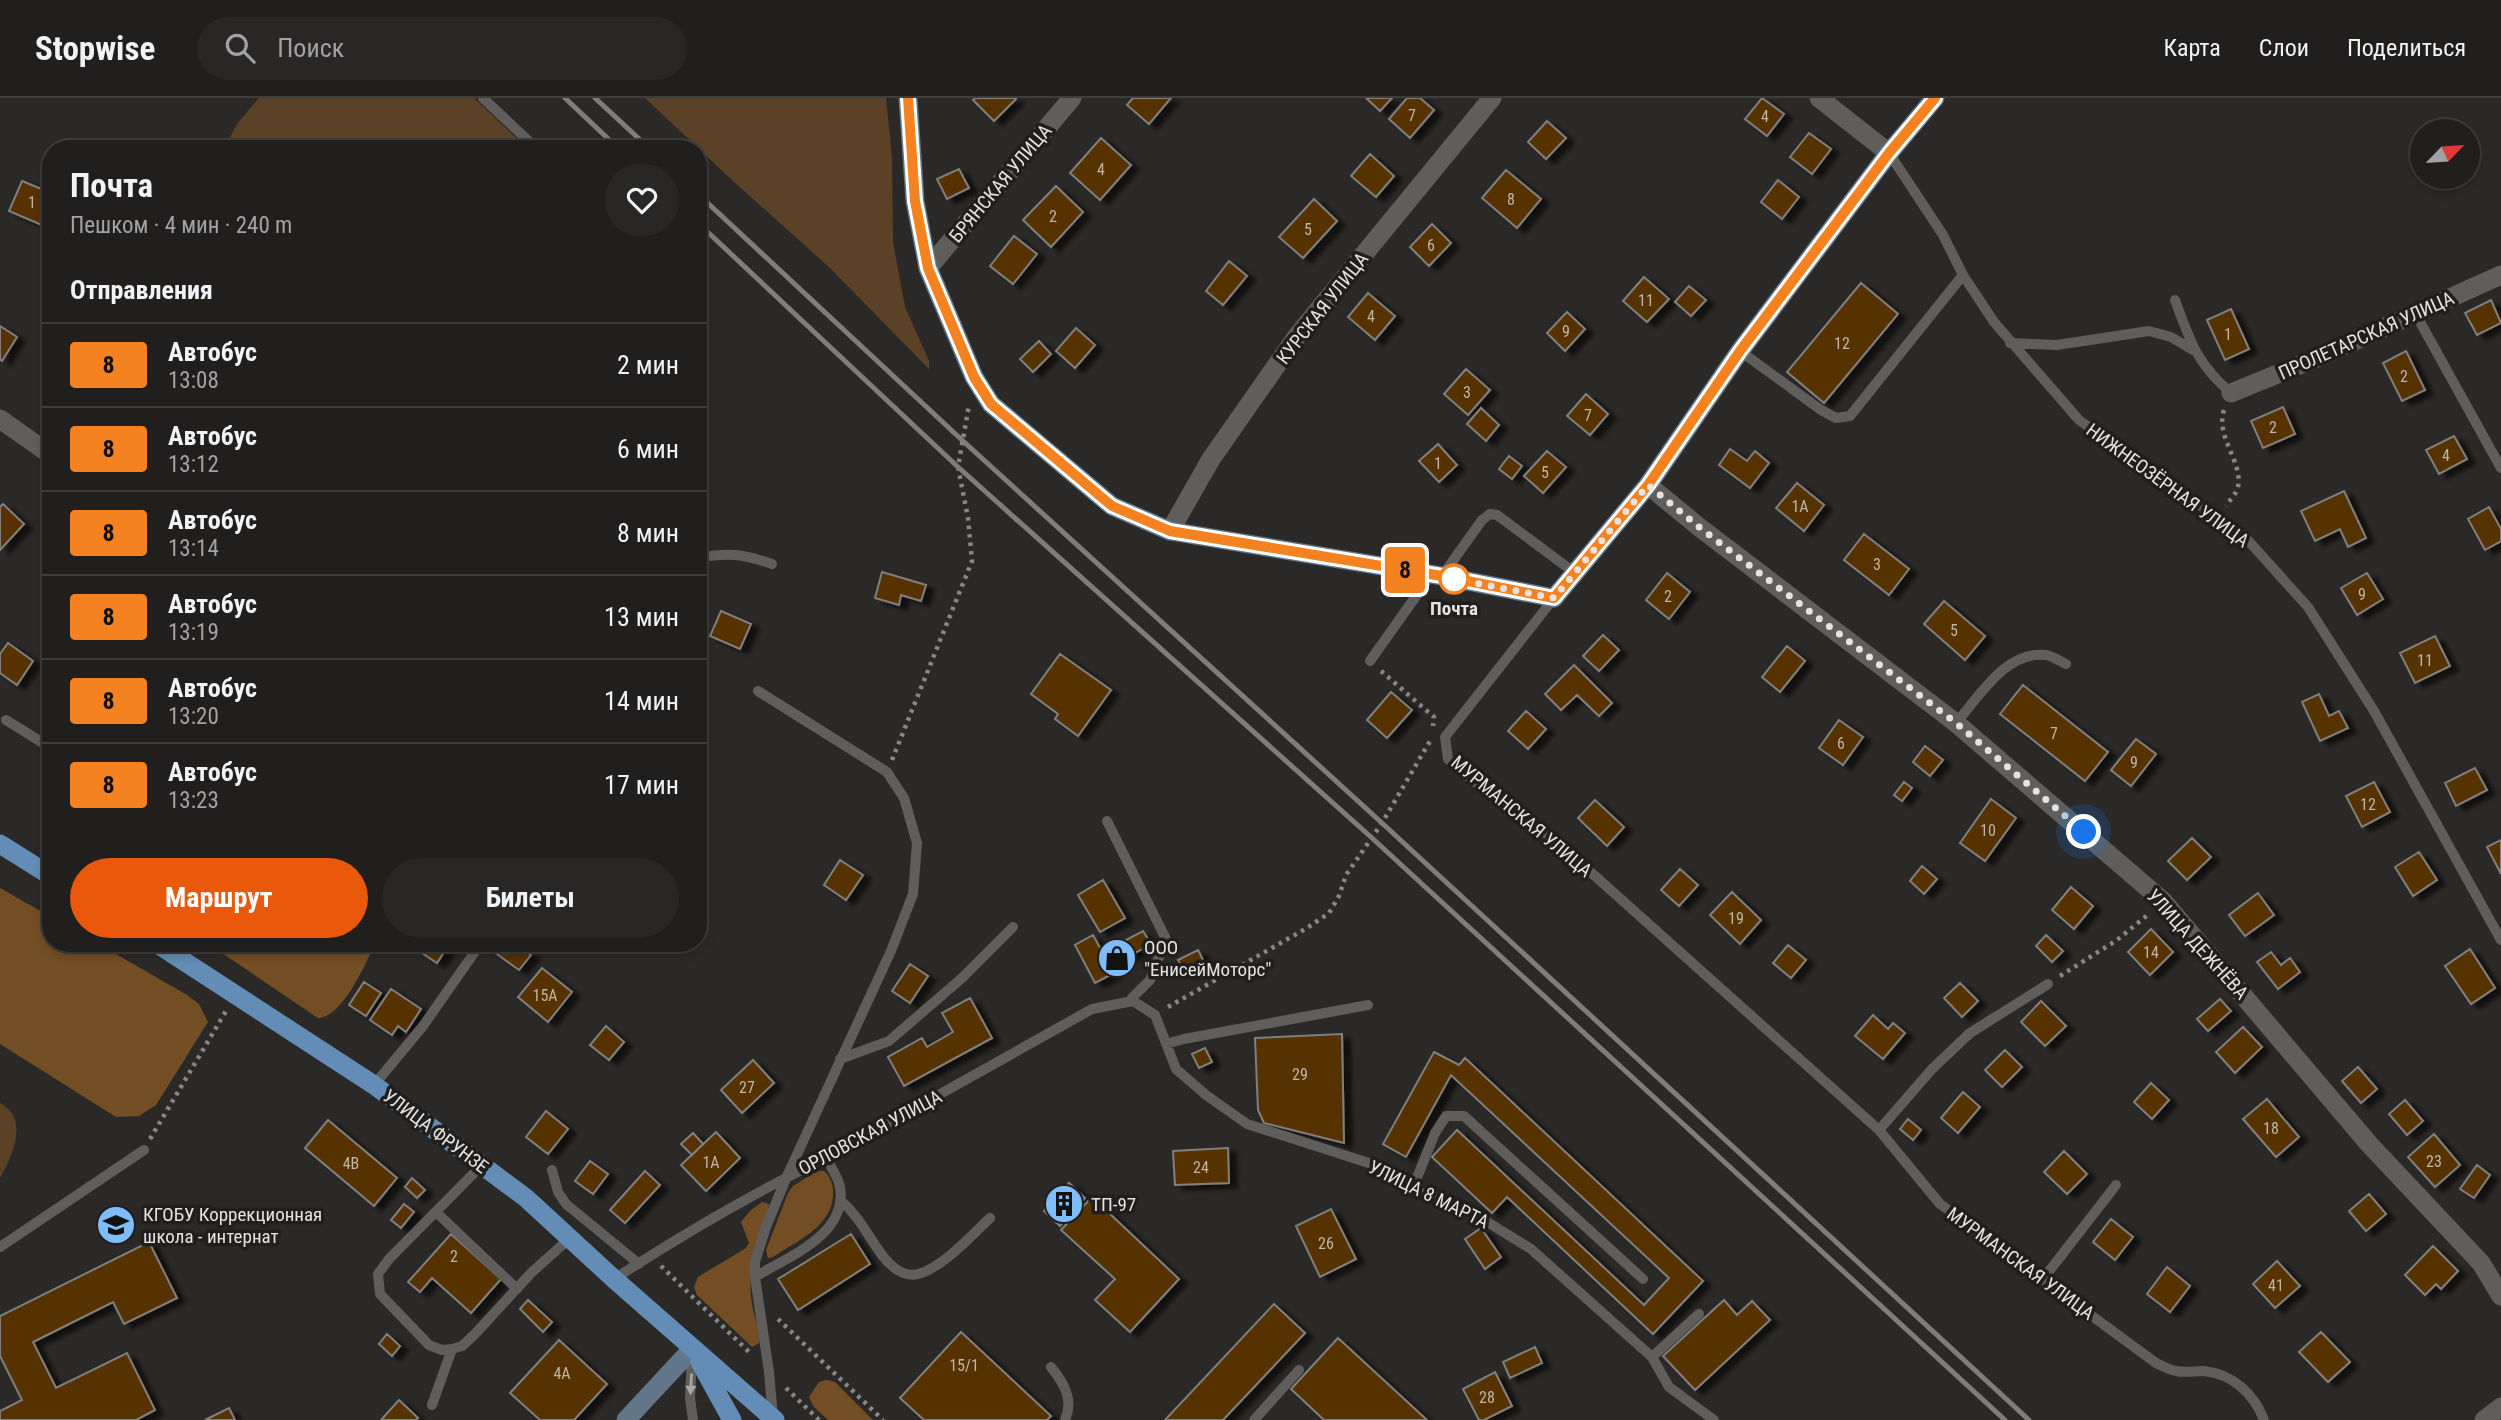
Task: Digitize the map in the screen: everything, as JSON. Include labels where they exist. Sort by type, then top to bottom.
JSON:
[{"type":"main road","points":[[908,98],[915,201],[928,268],[974,377],[991,404],[1112,506],[1170,531],[1554,598],[1648,485],[1740,351],[1889,153],[1935,98]]},
{"type":"main road","points":[[0,844],[42,870]]},
{"type":"main road","name":"УЛИЦА ФРУНЗЕ","points":[[170,952],[374,1085],[526,1198],[692,1349],[774,1419]]},
{"type":"main road","points":[[626,1420],[692,1349]]},
{"type":"main road","name":"УЛИЦА ФРУНЗЕ","points":[[692,1349],[733,1420]]},
{"type":"street","name":"БРЯНСКАЯ УЛИЦА","points":[[928,268],[1072,98]]},
{"type":"street","name":"КУРСКАЯ УЛИЦА","points":[[1170,531],[1211,459],[1297,336],[1492,98]]},
{"type":"street","name":"НИЖНЕОЗЁРНАЯ УЛИЦА","points":[[1819,98],[1889,153]]},
{"type":"street","name":"ПРОЛЕТАРСКАЯ УЛИЦА","points":[[2231,393],[2501,275]]},
{"type":"street","points":[[0,419],[42,448]]},
{"type":"street","name":"УЛИЦА ДЕЖНЁВА","points":[[1648,485],[1956,723],[2163,901],[2369,1144],[2481,1263],[2501,1296]]},
{"type":"street","points":[[2484,1420],[2501,1407]]},
{"type":"lane","points":[[483,98],[527,140]]},
{"type":"lane","name":"НИЖНЕОЗЁРНАЯ УЛИЦА","points":[[1889,153],[1943,235],[1963,275],[2010,343],[2079,420],[2244,536],[2308,607],[2374,711],[2501,940]]},
{"type":"lane","points":[[1740,351],[1821,410],[1836,418],[1850,415],[1963,275]]},
{"type":"lane","points":[[2175,300],[2193,349],[2213,377],[2231,393]]},
{"type":"lane","points":[[2415,313],[2501,468]]},
{"type":"lane","points":[[2010,343],[2057,345],[2149,331],[2171,337],[2193,349]]},
{"type":"lane","points":[[1370,661],[1482,520],[1490,514],[1497,515],[1575,573]]},
{"type":"lane","points":[[707,556],[723,553],[746,555],[772,564]]},
{"type":"lane","name":"МУРМАНСКАЯ УЛИЦА","points":[[1554,598],[1445,737],[1448,759],[1557,842],[1879,1130],[1940,1204],[2156,1363],[2175,1371],[2206,1371],[2240,1385],[2257,1403],[2264,1420]]},
{"type":"lane","points":[[1956,723],[2000,672],[2024,657],[2047,655],[2066,664]]},
{"type":"lane","points":[[758,691],[887,772],[904,799],[917,843],[913,894],[891,951],[787,1177],[755,1262],[774,1419]]},
{"type":"lane","points":[[6,720],[42,742]]},
{"type":"lane","points":[[1107,821],[1166,939],[1150,980],[1132,998],[1155,1015]]},
{"type":"lane","points":[[840,1059],[889,1041],[962,978],[1013,927]]},
{"type":"lane","points":[[374,1085],[423,1026],[475,952]]},
{"type":"lane","points":[[1879,1130],[1932,1069],[1970,1033],[2048,984]]},
{"type":"lane","name":"ОРЛОВСКАЯ УЛИЦА","points":[[614,1279],[787,1177],[826,1158],[1092,1009],[1133,1001]]},
{"type":"lane","points":[[1166,1044],[1368,1005]]},
{"type":"lane","name":"УЛИЦА 8 МАРТА","points":[[1155,1015],[1176,1069],[1189,1083],[1247,1124],[1378,1166],[1412,1190],[1443,1199],[1531,1249],[1652,1357],[1669,1387],[1714,1420]]},
{"type":"lane","points":[[1412,1190],[1435,1133],[1447,1116],[1464,1116],[1643,1279]]},
{"type":"lane","points":[[0,1247],[144,1150]]},
{"type":"lane","points":[[755,1277],[818,1238],[837,1216],[840,1188],[826,1158]]},
{"type":"lane","points":[[482,1165],[389,1259],[378,1274],[380,1294],[429,1345],[442,1350],[462,1346],[554,1251],[570,1238]]},
{"type":"lane","points":[[552,1170],[558,1192],[566,1204],[639,1264]]},
{"type":"lane","points":[[2043,1279],[2116,1185]]},
{"type":"lane","points":[[840,1200],[855,1213],[882,1255],[896,1270],[916,1276],[939,1262],[990,1219]]},
{"type":"lane","points":[[436,1212],[517,1289]]},
{"type":"lane","points":[[1652,1357],[1699,1314]]},
{"type":"lane","points":[[432,1405],[452,1349]]},
{"type":"lane","points":[[692,1349],[690,1398],[693,1420]]},
{"type":"lane","points":[[1051,1367],[1064,1383],[1070,1409],[1065,1420]]},
{"type":"lane","points":[[1254,1420],[1299,1370]]},
{"type":"path","points":[[887,772],[972,561],[968,518],[958,467],[974,377]]},
{"type":"path","points":[[2218,518],[2238,488],[2236,471],[2221,423],[2222,413],[2231,393]]},
{"type":"path","points":[[1370,661],[1434,717],[1433,728]]},
{"type":"path","points":[[1155,1015],[1329,913],[1339,896],[1346,874],[1382,823],[1432,740]]},
{"type":"path","points":[[2048,984],[2117,940],[2163,901]]},
{"type":"path","points":[[144,1150],[236,995]]},
{"type":"path","points":[[650,1256],[819,1420]]},
{"type":"path","points":[[758,1300],[883,1420]]},
{"type":"shaded area","points":[[259,98],[474,98],[518,140],[229,140],[237,124]]},
{"type":"shaded area","points":[[645,98],[886,98],[892,158],[893,242],[905,307],[929,361],[929,369],[830,268],[707,156],[707,140],[690,140]]},
{"type":"shaded area","points":[[0,888],[42,912],[42,952],[113,952],[187,995],[199,1004],[208,1022],[156,1105],[139,1116],[116,1117],[0,1044]]},
{"type":"shaded area","points":[[220,952],[371,952],[344,1000],[336,1009],[318,1018]]},
{"type":"shaded area","points":[[0,1103],[14,1118],[16,1138],[0,1178]]},
{"type":"shaded area","points":[[817,1171],[824,1171],[832,1185],[831,1207],[826,1216],[802,1239],[768,1258],[766,1250],[788,1193],[793,1186]]},
{"type":"shaded area","points":[[762,1202],[769,1204],[751,1268],[752,1304],[759,1338],[759,1343],[752,1347],[697,1295],[694,1287],[698,1277],[746,1248],[749,1243],[741,1222]]},
{"type":"shaded area","points":[[819,1382],[835,1382],[873,1420],[828,1420],[814,1407],[809,1397]]},
{"type":"building","points":[[1133,98],[1171,98],[1149,124],[1127,105]]},
{"type":"building","points":[[1366,98],[1392,98],[1380,111]]},
{"type":"building","points":[[1407,98],[1420,98],[1434,110],[1410,138],[1389,119]]},
{"type":"building","points":[[1762,98],[1784,114],[1767,136],[1745,119]]},
{"type":"building","points":[[1016,99],[994,121],[973,100]]},
{"type":"building","points":[[1547,121],[1566,138],[1546,159],[1528,142]]},
{"type":"building","points":[[1809,133],[1831,149],[1812,174],[1790,157]]},
{"type":"building","points":[[1101,138],[1131,165],[1100,200],[1070,173]]},
{"type":"building","points":[[1370,154],[1394,176],[1376,197],[1351,176]]},
{"type":"building","points":[[959,169],[969,188],[947,199],[937,179]]},
{"type":"building","points":[[1506,170],[1541,199],[1517,228],[1482,198]]},
{"type":"building","points":[[1778,180],[1799,197],[1782,219],[1761,202]]},
{"type":"building","points":[[22,181],[42,189],[42,225],[9,211]]},
{"type":"building","points":[[1056,186],[1083,212],[1051,247],[1023,220]]},
{"type":"building","points":[[1314,199],[1337,221],[1303,258],[1279,237]]},
{"type":"building","points":[[1432,224],[1451,243],[1429,266],[1410,247]]},
{"type":"building","points":[[1014,236],[1037,254],[1013,284],[990,266]]},
{"type":"building","points":[[1229,261],[1247,276],[1223,305],[1206,291]]},
{"type":"building","points":[[1644,277],[1669,299],[1647,322],[1623,301]]},
{"type":"building","points":[[1861,283],[1898,314],[1824,403],[1787,372]]},
{"type":"building","points":[[1689,286],[1706,300],[1691,316],[1675,302]]},
{"type":"building","points":[[1368,293],[1395,316],[1375,340],[1348,317]]},
{"type":"building","points":[[2491,300],[2501,323],[2477,335],[2465,313]]},
{"type":"building","points":[[2231,309],[2249,349],[2225,360],[2207,320]]},
{"type":"building","points":[[1567,312],[1585,329],[1565,351],[1547,333]]},
{"type":"building","points":[[0,326],[17,337],[2,361],[0,359]]},
{"type":"building","points":[[1076,328],[1095,345],[1075,368],[1056,351]]},
{"type":"building","points":[[1039,341],[1051,354],[1033,372],[1020,359]]},
{"type":"building","points":[[2406,351],[2425,390],[2402,401],[2383,363]]},
{"type":"building","points":[[1466,369],[1490,390],[1468,415],[1444,394]]},
{"type":"building","points":[[1586,394],[1608,414],[1590,435],[1567,416]]},
{"type":"building","points":[[2283,407],[2295,434],[2263,448],[2251,421]]},
{"type":"building","points":[[1481,408],[1499,425],[1486,441],[1467,424]]},
{"type":"building","points":[[2454,436],[2467,459],[2439,474],[2426,450]]},
{"type":"building","points":[[1438,444],[1457,465],[1439,482],[1419,461]]},
{"type":"building","points":[[1730,449],[1747,461],[1755,451],[1769,463],[1750,488],[1719,465]]},
{"type":"building","points":[[1547,451],[1566,467],[1543,493],[1524,476]]},
{"type":"building","points":[[1509,456],[1522,466],[1512,479],[1499,469]]},
{"type":"building","points":[[1797,483],[1824,505],[1804,531],[1776,508]]},
{"type":"building","points":[[2344,491],[2366,538],[2348,547],[2340,529],[2315,541],[2301,511]]},
{"type":"building","points":[[3,504],[24,524],[0,550],[0,507]]},
{"type":"building","points":[[2489,507],[2501,529],[2501,541],[2485,550],[2468,519]]},
{"type":"building","points":[[1864,534],[1909,569],[1889,595],[1844,560]]},
{"type":"building","points":[[882,572],[926,585],[921,601],[901,595],[899,605],[875,598]]},
{"type":"building","points":[[1667,573],[1690,592],[1669,619],[1646,600]]},
{"type":"building","points":[[2367,573],[2383,599],[2357,615],[2341,588]]},
{"type":"building","points":[[1944,601],[1985,636],[1965,660],[1924,624]]},
{"type":"building","points":[[721,611],[751,624],[740,649],[710,636]]},
{"type":"building","points":[[1603,635],[1619,650],[1599,671],[1583,656]]},
{"type":"building","points":[[2435,636],[2450,666],[2415,683],[2400,653]]},
{"type":"building","points":[[8,643],[33,661],[17,685],[0,673],[0,654]]},
{"type":"building","points":[[1787,646],[1805,661],[1780,692],[1762,677]]},
{"type":"building","points":[[1060,654],[1111,690],[1078,736],[1055,719],[1058,714],[1031,694]]},
{"type":"building","points":[[1574,665],[1612,703],[1599,716],[1577,695],[1561,710],[1545,694]]},
{"type":"building","points":[[2023,685],[2108,752],[2085,781],[2000,714]]},
{"type":"building","points":[[1391,692],[1412,710],[1387,738],[1367,720]]},
{"type":"building","points":[[2319,694],[2329,716],[2339,711],[2348,728],[2320,741],[2302,702]]},
{"type":"building","points":[[1526,711],[1546,729],[1528,749],[1508,731]]},
{"type":"building","points":[[1839,720],[1863,737],[1843,765],[1819,748]]},
{"type":"building","points":[[2136,739],[2156,754],[2131,786],[2111,770]]},
{"type":"building","points":[[1925,746],[1943,760],[1930,776],[1913,762]]},
{"type":"building","points":[[2475,768],[2487,790],[2456,806],[2445,783]]},
{"type":"building","points":[[1904,782],[1912,788],[1902,801],[1894,795]]},
{"type":"building","points":[[2374,782],[2390,812],[2362,827],[2346,796]]},
{"type":"building","points":[[1991,799],[2016,818],[1985,861],[1960,843]]},
{"type":"building","points":[[1595,800],[1624,827],[1607,846],[1578,818]]},
{"type":"building","points":[[2192,838],[2211,857],[2187,880],[2168,861]]},
{"type":"building","points":[[2501,840],[2501,874],[2487,847]]},
{"type":"building","points":[[2419,852],[2437,880],[2413,896],[2395,867]]},
{"type":"building","points":[[840,860],[863,875],[846,900],[824,885]]},
{"type":"building","points":[[1922,866],[1937,879],[1924,894],[1910,881]]},
{"type":"building","points":[[1680,869],[1698,885],[1679,906],[1661,890]]},
{"type":"building","points":[[1103,880],[1125,918],[1100,932],[1078,895]]},
{"type":"building","points":[[2071,887],[2093,906],[2074,929],[2052,910]]},
{"type":"building","points":[[1732,892],[1761,920],[1740,944],[1710,915]]},
{"type":"building","points":[[2258,893],[2274,915],[2245,936],[2229,915]]},
{"type":"building","points":[[2151,929],[2173,952],[2150,975],[2128,952]]},
{"type":"building","points":[[1143,931],[1151,944],[1121,961],[1113,947]]},
{"type":"building","points":[[1093,935],[1114,973],[1095,983],[1075,945]]},
{"type":"building","points":[[2046,935],[2063,951],[2052,962],[2036,946]]},
{"type":"building","points":[[1788,945],[1806,960],[1791,978],[1773,963]]},
{"type":"building","points":[[2470,949],[2495,988],[2471,1004],[2445,966]]},
{"type":"building","points":[[1198,950],[1205,964],[1186,974],[1178,960]]},
{"type":"building","points":[[420,952],[444,952],[437,963]]},
{"type":"building","points":[[494,952],[527,952],[531,955],[519,970]]},
{"type":"building","points":[[2271,952],[2281,965],[2290,958],[2300,972],[2278,989],[2257,962]]},
{"type":"building","points":[[910,964],[928,976],[910,1003],[892,991]]},
{"type":"building","points":[[542,968],[572,992],[548,1022],[518,997]]},
{"type":"building","points":[[364,982],[381,993],[366,1016],[349,1005]]},
{"type":"building","points":[[1960,983],[1978,1001],[1962,1017],[1944,998]]},
{"type":"building","points":[[391,989],[421,1009],[406,1032],[398,1026],[392,1035],[370,1020]]},
{"type":"building","points":[[970,998],[992,1038],[904,1086],[888,1057],[922,1038],[927,1047],[953,1032],[942,1013]]},
{"type":"building","points":[[2220,999],[2231,1011],[2208,1031],[2197,1019]]},
{"type":"building","points":[[2041,1001],[2066,1026],[2045,1046],[2021,1022]]},
{"type":"building","points":[[1873,1015],[1888,1029],[1893,1023],[1905,1033],[1883,1059],[1855,1036]]},
{"type":"building","points":[[606,1026],[624,1042],[609,1060],[590,1045]]},
{"type":"building","points":[[2243,1027],[2262,1047],[2235,1073],[2216,1052]]},
{"type":"building","points":[[1342,1034],[1344,1143],[1264,1123],[1258,1110],[1255,1038]]},
{"type":"building","points":[[1205,1048],[1212,1062],[1199,1068],[1192,1054]]},
{"type":"building","points":[[2005,1050],[2022,1067],[2002,1087],[1985,1070]]},
{"type":"building","points":[[1434,1052],[1459,1065],[1465,1058],[1703,1281],[1653,1334],[1507,1197],[1492,1213],[1432,1157],[1457,1130],[1644,1305],[1669,1278],[1451,1075],[1406,1157],[1383,1144]]},
{"type":"building","points":[[753,1060],[774,1083],[742,1113],[721,1090]]},
{"type":"building","points":[[2358,1067],[2377,1089],[2361,1103],[2342,1081]]},
{"type":"building","points":[[2151,1083],[2169,1100],[2152,1119],[2134,1102]]},
{"type":"building","points":[[1963,1092],[1980,1107],[1958,1133],[1941,1118]]},
{"type":"building","points":[[2267,1099],[2299,1137],[2276,1157],[2243,1119]]},
{"type":"building","points":[[2405,1100],[2423,1121],[2407,1135],[2389,1114]]},
{"type":"building","points":[[546,1111],[568,1129],[548,1154],[526,1137]]},
{"type":"building","points":[[1908,1119],[1921,1130],[1913,1140],[1900,1129]]},
{"type":"building","points":[[328,1120],[397,1178],[374,1206],[305,1148]]},
{"type":"building","points":[[716,1132],[740,1158],[706,1191],[681,1165]]},
{"type":"building","points":[[693,1133],[703,1144],[692,1155],[681,1144]]},
{"type":"building","points":[[2434,1134],[2460,1165],[2435,1187],[2408,1157]]},
{"type":"building","points":[[1228,1148],[1229,1183],[1175,1185],[1173,1151]]},
{"type":"building","points":[[2064,1151],[2087,1174],[2067,1194],[2044,1172]]},
{"type":"building","points":[[590,1161],[608,1174],[593,1194],[575,1181]]},
{"type":"building","points":[[2477,1165],[2490,1175],[2474,1198],[2460,1189]]},
{"type":"building","points":[[645,1171],[660,1185],[625,1223],[610,1210]]},
{"type":"building","points":[[412,1178],[425,1190],[417,1198],[405,1187]]},
{"type":"building","name":"ТП-97","points":[[1069,1183],[1085,1198],[1060,1226],[1044,1211]]},
{"type":"building","points":[[2369,1194],[2386,1214],[2366,1231],[2349,1211]]},
{"type":"building","points":[[1092,1197],[1179,1279],[1130,1332],[1095,1300],[1115,1279],[1061,1230]]},
{"type":"building","points":[[404,1204],[414,1212],[401,1228],[391,1220]]},
{"type":"building","points":[[1331,1209],[1356,1259],[1320,1277],[1296,1226]]},
{"type":"building","points":[[2111,1219],[2133,1237],[2115,1260],[2093,1242]]},
{"type":"building","points":[[1481,1228],[1501,1257],[1485,1269],[1465,1239]]},
{"type":"building","points":[[451,1234],[501,1279],[471,1313],[432,1278],[420,1292],[408,1282]]},
{"type":"building","points":[[851,1234],[870,1264],[798,1310],[778,1279]]},
{"type":"building","points":[[149,1242],[177,1298],[124,1324],[113,1302],[33,1342],[56,1388],[127,1353],[155,1410],[136,1420],[0,1420],[0,1411],[22,1400],[0,1356],[0,1316]]},
{"type":"building","points":[[2433,1246],[2458,1271],[2441,1289],[2436,1284],[2425,1295],[2405,1275]]},
{"type":"building","points":[[2277,1261],[2300,1286],[2275,1308],[2253,1284]]},
{"type":"building","points":[[2167,1267],[2190,1286],[2170,1312],[2147,1294]]},
{"type":"building","points":[[528,1300],[552,1322],[543,1332],[520,1309]]},
{"type":"building","points":[[1724,1300],[1737,1315],[1752,1301],[1770,1320],[1695,1390],[1663,1356]]},
{"type":"building","points":[[1274,1304],[1305,1333],[1223,1420],[1165,1420]]},
{"type":"building","points":[[961,1332],[1051,1416],[1047,1420],[924,1420],[900,1398]]},
{"type":"building","points":[[2321,1332],[2350,1362],[2328,1382],[2299,1352]]},
{"type":"building","points":[[387,1334],[400,1346],[392,1356],[379,1344]]},
{"type":"building","points":[[1338,1338],[1427,1420],[1324,1420],[1291,1389]]},
{"type":"building","points":[[559,1340],[607,1384],[574,1420],[540,1420],[510,1393]]},
{"type":"building","points":[[1535,1347],[1542,1363],[1510,1378],[1503,1362]]},
{"type":"building","points":[[1495,1372],[1512,1406],[1479,1420],[1463,1389]]},
{"type":"building","points":[[399,1400],[418,1418],[381,1420]]},
{"type":"building","points":[[229,1408],[235,1420],[205,1420]]},
{"type":"railway","points":[[565,98],[609,140]]},
{"type":"railway","points":[[595,98],[640,140]]},
{"type":"railway","points":[[707,202],[2029,1420]]},
{"type":"railway","points":[[707,231],[958,467],[1372,838],[2005,1420]]},
{"type":"bus line","name":"8","points":[[908,98],[915,201],[928,268],[974,377],[991,404],[1112,506],[1170,531],[1442,576],[1554,598],[1648,485],[1740,351],[1889,153],[1935,98]]},
{"type":"place","name":"Почта","points":[[1454,579]]},
{"type":"place","name":"ООО \"ЕнисейМоторс\"","points":[[1117,958]]},
{"type":"place","name":"ТП-97","points":[[1064,1204]]},
{"type":"place","name":"КГОБУ Коррекционная школа - интернат","points":[[116,1225]]},
{"type":"route","points":[[1454,579],[1554,598],[1648,485],[1956,723],[2084,832]]}]
